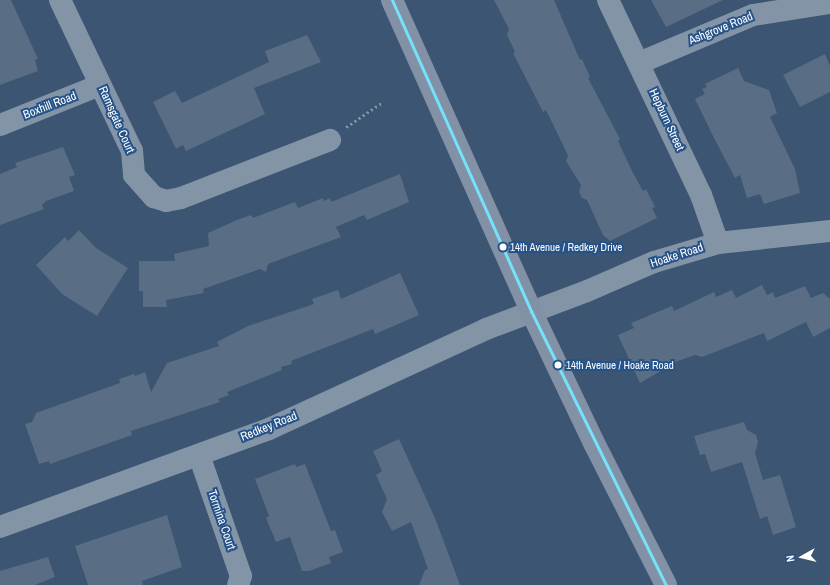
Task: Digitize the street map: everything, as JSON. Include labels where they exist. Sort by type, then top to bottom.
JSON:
[{"type":"main road","points":[[392,0],[531,311],[594,443],[666,585]]},
{"type":"street","name":"Ramsgate Court","points":[[60,0],[132,151],[134,175],[146,191],[154,197],[166,201],[181,198],[330,140]]},
{"type":"street","name":"Hepburn Street","points":[[608,0],[701,195],[718,243]]},
{"type":"street","name":"Ashgrove Road","points":[[639,63],[753,15],[830,3]]},
{"type":"street","name":"Boxhill Road","points":[[0,125],[100,85]]},
{"type":"street","name":"Hoake Road","points":[[531,311],[587,291],[654,262],[718,243],[830,231]]},
{"type":"street","name":"Redkey Road","points":[[0,527],[269,429],[531,311]]},
{"type":"street","name":"Tormina Court","points":[[199,455],[241,576],[238,585]]},
{"type":"path","points":[[330,140],[360,116],[383,102]]},
{"type":"building","points":[[0,0],[11,0],[38,59],[35,60],[38,71],[0,85]]},
{"type":"building","points":[[494,0],[554,0],[580,60],[582,59],[590,77],[588,78],[620,139],[618,141],[632,171],[643,191],[646,189],[655,207],[652,208],[657,218],[610,241],[603,235],[587,200],[582,198],[579,192],[581,185],[566,161],[568,156],[546,110],[543,112],[513,53],[515,52],[507,35],[509,29]]},
{"type":"building","points":[[651,0],[723,0],[666,27]]},
{"type":"building","points":[[307,35],[321,62],[254,88],[265,114],[186,151],[183,145],[176,149],[153,102],[175,91],[182,103],[269,62],[265,51]]},
{"type":"building","points":[[825,54],[830,66],[830,92],[800,107],[783,75]]},
{"type":"building","points":[[738,68],[744,81],[769,90],[777,113],[770,117],[795,169],[800,193],[764,204],[760,194],[747,198],[740,175],[735,178],[714,138],[695,99],[705,94],[702,89],[707,87],[705,84]]},
{"type":"building","points":[[63,147],[75,175],[69,177],[74,191],[46,201],[42,205],[44,209],[0,225],[0,174],[17,167],[15,163]]},
{"type":"building","points":[[400,174],[409,202],[367,220],[364,215],[336,227],[341,237],[268,264],[266,272],[260,269],[203,289],[204,293],[166,300],[167,307],[143,307],[143,291],[139,291],[139,261],[175,261],[174,254],[209,246],[208,233],[237,220],[251,215],[253,218],[295,202],[298,208],[323,198],[324,201],[330,198],[331,202]]},
{"type":"building","points":[[79,230],[96,248],[128,268],[97,316],[62,294],[36,265],[65,237],[68,241]]},
{"type":"building","points":[[400,273],[419,315],[375,334],[373,329],[291,361],[292,364],[281,367],[282,370],[227,392],[229,395],[218,399],[220,402],[131,431],[132,435],[50,464],[49,461],[39,464],[25,424],[32,422],[36,413],[120,383],[119,379],[134,374],[135,376],[145,372],[151,392],[167,363],[219,346],[217,342],[248,326],[314,304],[312,299],[338,290],[341,299]]},
{"type":"building","points":[[762,285],[767,295],[773,292],[775,298],[805,286],[811,298],[823,293],[830,299],[830,328],[813,337],[806,322],[767,341],[764,333],[702,357],[695,355],[678,361],[640,383],[618,335],[634,328],[631,323],[672,306],[674,311],[714,292],[716,297],[732,290],[736,298]]},
{"type":"building","points":[[744,422],[747,430],[756,435],[758,442],[755,453],[763,480],[780,475],[796,527],[773,535],[767,516],[760,519],[742,462],[711,472],[705,454],[700,455],[694,436]]},
{"type":"building","points":[[399,439],[435,518],[460,585],[419,585],[425,570],[428,569],[411,522],[392,531],[382,512],[387,499],[376,475],[382,471],[373,451]]},
{"type":"building","points":[[295,464],[296,467],[305,464],[331,531],[335,530],[343,552],[329,557],[331,563],[309,571],[302,571],[290,537],[276,542],[266,518],[269,516],[255,479]]},
{"type":"building","points":[[167,515],[182,567],[142,581],[143,585],[88,585],[75,546]]},
{"type":"building","points":[[48,557],[55,577],[35,585],[0,585],[0,571]]},
{"type":"transit line","points":[[392,0],[531,311],[666,585]]},
{"type":"place","name":"14th Avenue / Redkey Drive","points":[[503,247]]},
{"type":"place","name":"14th Avenue / Hoake Road","points":[[558,365]]}]
